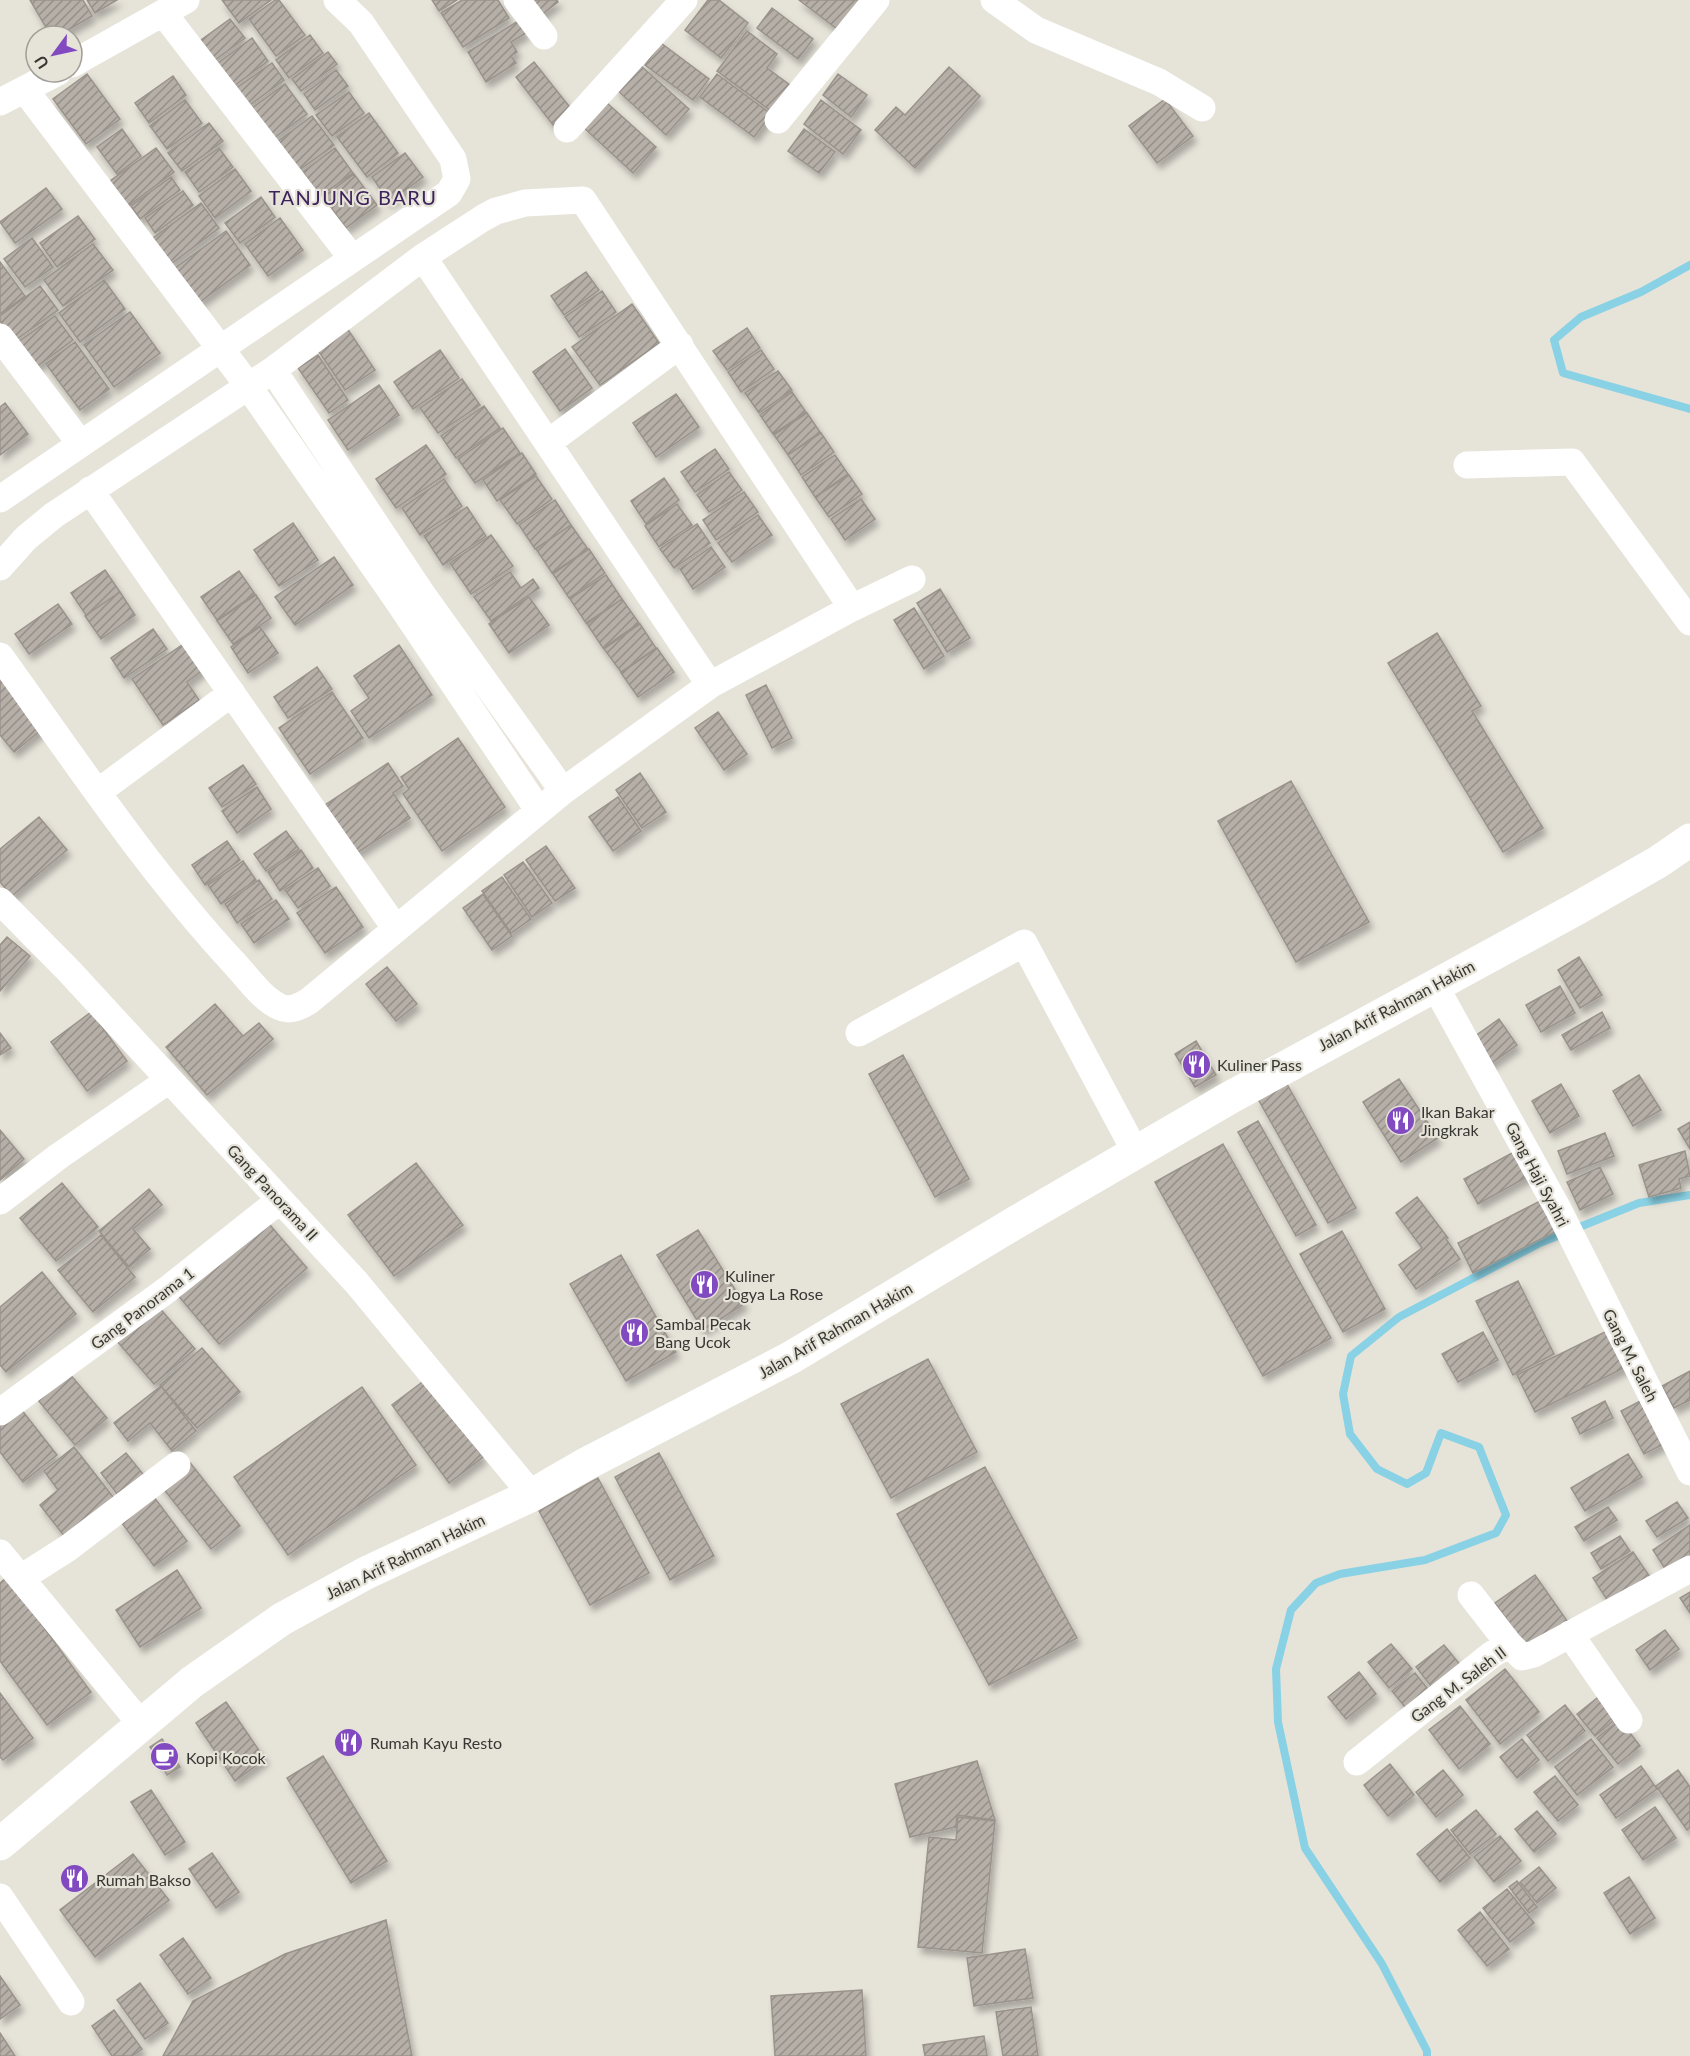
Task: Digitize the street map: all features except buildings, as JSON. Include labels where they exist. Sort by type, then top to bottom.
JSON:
[{"type":"street","points":[[0,567],[26,538],[90,490],[234,366],[352,258],[449,193],[457,179],[453,159],[361,23],[337,0]]},
{"type":"street","points":[[517,0],[544,36]]},
{"type":"street","points":[[567,129],[684,0]]},
{"type":"street","points":[[778,120],[876,0]]},
{"type":"street","points":[[994,0],[1036,30],[1159,82],[1202,108]]},
{"type":"street","points":[[84,57],[175,7],[352,258]]},
{"type":"street","points":[[0,102],[36,84]]},
{"type":"street","points":[[25,90],[234,366],[398,601],[539,811]]},
{"type":"street","points":[[0,499],[80,443],[234,366],[273,370],[423,257],[496,211],[525,203],[582,200],[852,608]]},
{"type":"street","points":[[423,257],[710,685]]},
{"type":"street","points":[[0,337],[80,443]]},
{"type":"street","points":[[549,442],[680,345]]},
{"type":"street","points":[[273,370],[420,591],[563,791]]},
{"type":"street","points":[[1467,465],[1572,462],[1690,622]]},
{"type":"street","points":[[90,490],[396,929]]},
{"type":"street","points":[[0,656],[172,891],[216,943],[280,1008],[301,1006],[563,791],[710,685],[852,608],[912,579]]},
{"type":"street","points":[[98,792],[232,693]]},
{"type":"street","name":"Jalan Arif Rahman Hakim","points":[[0,1844],[192,1682],[282,1619],[366,1573],[532,1495],[584,1465],[792,1357],[1319,1047],[1576,909],[1658,862],[1690,840]]},
{"type":"street","name":"Gang Panorama II","points":[[0,902],[69,971],[357,1282],[532,1495]]},
{"type":"street","points":[[859,1032],[1024,942],[1136,1153]]},
{"type":"street","name":"Gang Haji Syahri","points":[[1434,984],[1558,1209],[1571,1239]]},
{"type":"street","points":[[0,1201],[59,1156],[169,1080]]},
{"type":"street","name":"Gang Panorama 1","points":[[0,1412],[168,1289],[280,1200]]},
{"type":"street","name":"Gang M. Saleh","points":[[1571,1239],[1690,1472]]},
{"type":"street","points":[[21,1578],[68,1548],[177,1465]]},
{"type":"street","points":[[0,1553],[141,1724]]},
{"type":"street","name":"Gang M. Saleh II","points":[[1357,1762],[1491,1655],[1509,1644],[1522,1657],[1534,1654],[1690,1569]]},
{"type":"street","points":[[1471,1595],[1509,1644]]},
{"type":"street","points":[[1570,1634],[1629,1720]]},
{"type":"street","points":[[0,1898],[71,2001]]},
{"type":"waterway","points":[[1690,265],[1641,292],[1581,317],[1554,340],[1563,373],[1690,409]]},
{"type":"waterway","points":[[1427,2056],[1427,2051],[1382,1964],[1305,1848],[1278,1722],[1276,1669],[1291,1610],[1316,1583],[1340,1574],[1425,1560],[1496,1533],[1506,1515],[1479,1447],[1441,1433],[1426,1473],[1407,1484],[1377,1469],[1350,1434],[1343,1394],[1351,1356],[1399,1317],[1540,1243],[1639,1203],[1690,1195]]},
{"type":"place","name":"Kuliner Pass","points":[[1196,1064]]},
{"type":"place","name":"Ikan Bakar Jingkrak","points":[[1400,1120]]},
{"type":"place","name":"Kuliner Jogya La Rose","points":[[704,1284]]},
{"type":"place","name":"Sambal Pecak Bang Ucok","points":[[634,1332]]},
{"type":"place","name":"Rumah Kayu Resto","points":[[349,1742]]},
{"type":"place","name":"Kopi Kocok","points":[[165,1757]]},
{"type":"place","name":"Rumah Bakso","points":[[75,1879]]},
{"type":"district","name":"TANJUNG BARU","points":[[353,197]]}]
